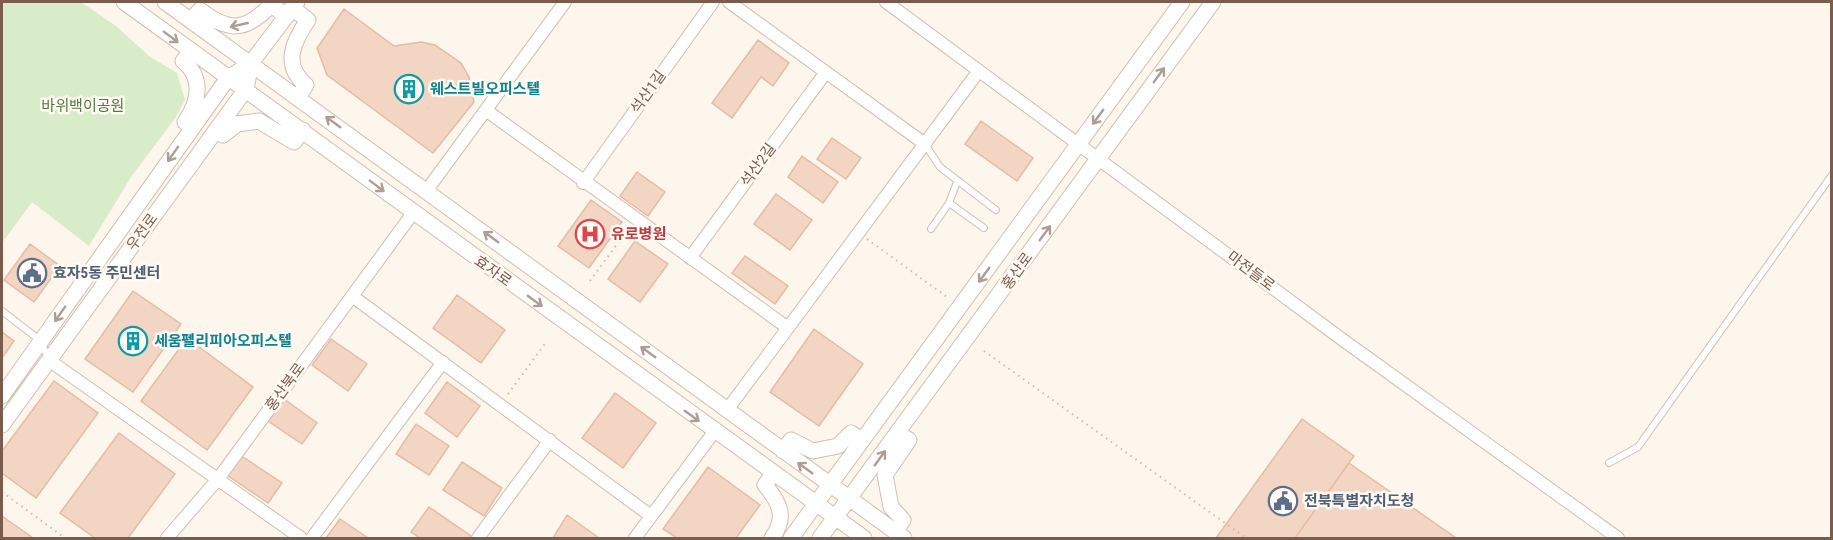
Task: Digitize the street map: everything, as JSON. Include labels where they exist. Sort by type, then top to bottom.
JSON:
[{"type":"street","name":"효자로","points":[[124,2],[303,130],[714,432],[864,538]]},
{"type":"street","name":"효자로","points":[[165,2],[298,96],[899,535]]},
{"type":"street","points":[[427,190],[565,2]]},
{"type":"street","name":"석산1길","points":[[583,183],[713,2]]},
{"type":"street","points":[[729,2],[925,144]]},
{"type":"street","name":"마전들로","points":[[886,2],[978,72],[1080,142],[1343,340],[1618,538]]},
{"type":"street","name":"홍산로","points":[[791,538],[1182,2]]},
{"type":"street","name":"홍산로","points":[[820,538],[1213,2]]},
{"type":"street","points":[[191,20],[200,10],[217,23],[232,28],[257,20],[272,4],[292,8],[308,20],[293,42],[290,52],[297,77],[306,85],[298,96]]},
{"type":"street","name":"우전로","points":[[2,396],[228,78],[251,63],[292,8]]},
{"type":"street","points":[[189,131],[183,126],[194,110],[198,92],[196,78],[183,61],[190,51]]},
{"type":"street","name":"우전로","points":[[2,425],[246,89],[251,63]]},
{"type":"street","name":"석산2길","points":[[690,258],[826,72]]},
{"type":"street","points":[[727,410],[978,72]]},
{"type":"street","points":[[487,111],[634,221],[788,328]]},
{"type":"street","points":[[215,131],[223,135],[237,124],[259,121],[294,142],[303,130]]},
{"type":"street","name":"홍산북로","points":[[167,538],[218,479],[413,213]]},
{"type":"street","points":[[352,296],[651,516]]},
{"type":"street","points":[[50,361],[301,538]]},
{"type":"street","points":[[312,538],[443,362]]},
{"type":"street","points":[[636,538],[714,432]]},
{"type":"street","points":[[783,451],[791,440],[813,451],[838,446],[851,433],[862,440]]},
{"type":"street","points":[[898,433],[909,440],[885,475],[891,507],[903,520],[899,535]]},
{"type":"street","points":[[478,538],[550,440]]},
{"type":"street","points":[[772,538],[782,519],[779,501],[765,484],[773,474]]},
{"type":"lane","points":[[925,144],[940,166],[957,182],[996,210]]},
{"type":"lane","points":[[1609,463],[1638,447],[1832,175]]},
{"type":"lane","points":[[931,229],[949,203],[957,182]]},
{"type":"lane","points":[[949,203],[984,228]]},
{"type":"lane","points":[[2,310],[41,341],[50,361]]},
{"type":"path","points":[[590,281],[634,221]]},
{"type":"path","points":[[867,239],[947,297]]},
{"type":"path","points":[[506,398],[547,341]]},
{"type":"path","points":[[984,351],[1246,538]]},
{"type":"path","points":[[2,492],[65,538]]},
{"type":"green space","name":"바위백이공원","points":[[2,2],[81,2],[116,26],[149,56],[177,73],[185,100],[176,117],[131,177],[89,246],[32,202],[2,243]]},
{"type":"building","name":"웨스트빌오피스텔","points":[[344,9],[394,46],[421,42],[435,45],[461,63],[469,77],[474,102],[433,153],[327,75],[317,48]]},
{"type":"building","points":[[758,40],[789,63],[773,86],[761,77],[732,118],[712,103]]},
{"type":"building","points":[[981,121],[1033,158],[1017,181],[965,144]]},
{"type":"building","points":[[832,138],[861,158],[846,179],[817,159]]},
{"type":"building","points":[[802,156],[838,182],[823,203],[788,177]]},
{"type":"building","points":[[637,172],[665,192],[648,216],[620,196]]},
{"type":"building","points":[[776,194],[812,220],[790,250],[754,224]]},
{"type":"building","name":"유로병원","points":[[591,200],[622,222],[589,268],[558,246]]},
{"type":"building","points":[[635,241],[668,264],[640,302],[608,279]]},
{"type":"building","name":"효자5동 주민센터","points":[[30,244],[60,266],[34,302],[4,280]]},
{"type":"building","points":[[745,256],[788,286],[775,304],[732,273]]},
{"type":"building","name":"세움펠리피아오피스텔","points":[[133,291],[181,324],[133,392],[85,359]]},
{"type":"building","points":[[457,295],[505,330],[481,363],[433,328]]},
{"type":"building","points":[[814,329],[863,364],[819,426],[770,392]]},
{"type":"building","points":[[2,332],[14,341],[2,358]]},
{"type":"building","points":[[187,338],[253,387],[207,450],[141,401]]},
{"type":"building","points":[[331,339],[367,364],[348,391],[312,365]]},
{"type":"building","points":[[54,381],[98,413],[36,498],[2,473],[2,451]]},
{"type":"building","points":[[447,382],[480,406],[457,437],[425,413]]},
{"type":"building","points":[[615,393],[656,423],[623,468],[582,438]]},
{"type":"building","points":[[284,399],[317,423],[302,444],[268,421]]},
{"type":"building","name":"전북특별자치도청","points":[[1302,419],[1354,456],[1295,538],[1216,538]]},
{"type":"building","points":[[416,424],[449,446],[429,475],[396,454]]},
{"type":"building","points":[[119,433],[175,474],[128,538],[95,538],[60,513]]},
{"type":"building","points":[[240,455],[282,483],[268,503],[227,475]]},
{"type":"building","points":[[462,462],[502,488],[484,516],[443,490]]},
{"type":"building","name":"전북특별자치도청","points":[[1349,463],[1456,538],[1295,538]]},
{"type":"building","points":[[708,467],[760,505],[736,538],[677,538],[663,529]]},
{"type":"building","points":[[429,507],[471,536],[470,538],[420,538],[411,532]]},
{"type":"building","points":[[567,515],[599,538],[553,538]]},
{"type":"building","points":[[2,516],[33,538],[2,538]]},
{"type":"building","points":[[340,519],[368,538],[326,538]]},
{"type":"place","name":"웨스트빌오피스텔","points":[[409,89]]},
{"type":"place","name":"유로병원","points":[[590,234]]},
{"type":"place","name":"효자5동 주민센터","points":[[32,273]]},
{"type":"place","name":"세움펠리피아오피스텔","points":[[133,341]]},
{"type":"place","name":"전북특별자치도청","points":[[1283,501]]}]
